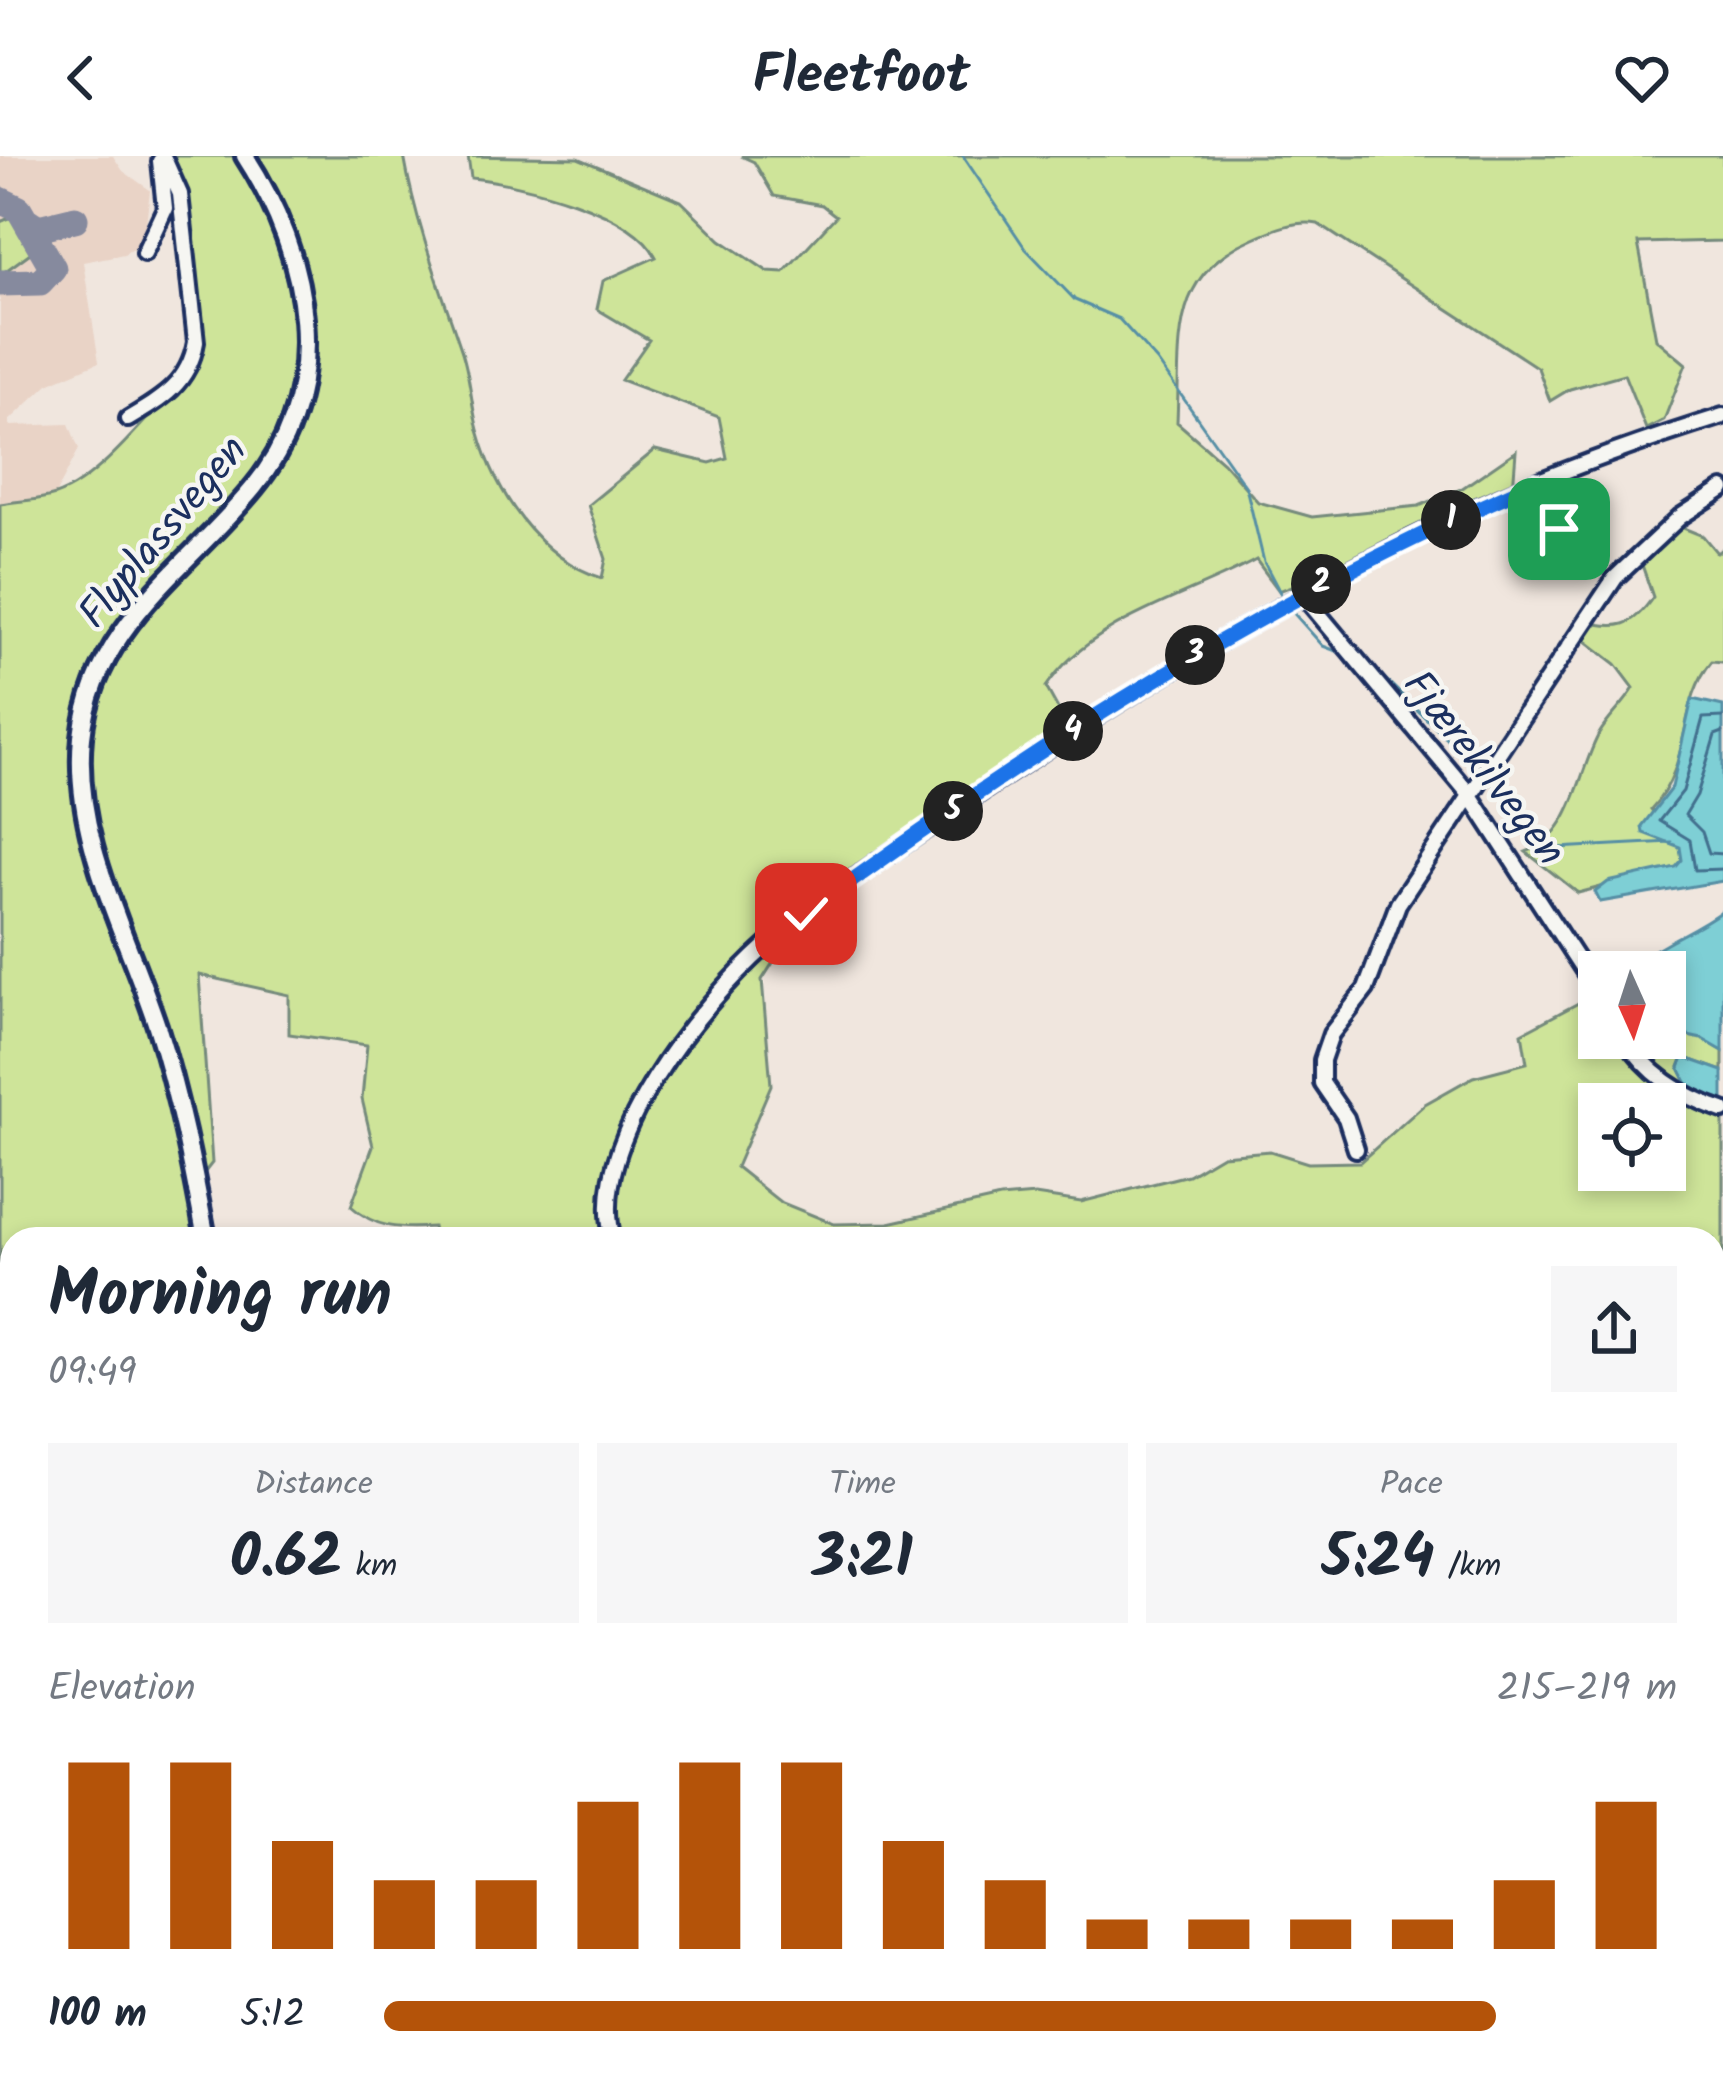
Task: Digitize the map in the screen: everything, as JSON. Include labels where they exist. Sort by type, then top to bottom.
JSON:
[{"type":"main road","name":"Flyplassvegen","points":[[204,1227],[176,1090],[88,825],[81,757],[88,702],[115,641],[176,566],[255,486],[277,455],[300,398],[307,348],[300,286],[280,221],[245,156]]},
{"type":"street","name":"Flyplassvegen","points":[[144,254],[165,208],[161,156]]},
{"type":"street","name":"Flyplassvegen","points":[[128,419],[172,391],[193,359],[196,342],[181,194],[161,156]]},
{"type":"street","points":[[612,1227],[610,1186],[638,1114],[688,1031],[762,949],[846,884],[1106,709],[1302,594],[1535,483],[1723,416]]},
{"type":"street","points":[[1535,483],[1564,535]]},
{"type":"street","points":[[1356,1149],[1346,1118],[1322,1083],[1326,1047],[1366,988],[1398,904],[1615,578],[1670,525],[1723,489]]},
{"type":"street","name":"Fjærekilvegen","points":[[1302,594],[1470,795],[1578,962]]},
{"type":"street","points":[[1640,1059],[1678,1091],[1723,1110]]},
{"type":"shaded area","points":[[0,156],[113,156],[123,171],[150,190],[144,241],[124,254],[83,262],[99,362],[48,384],[9,421],[10,426],[69,424],[79,449],[38,528],[0,543]]},
{"type":"green space","points":[[160,156],[404,156],[422,230],[464,359],[478,430],[496,476],[539,539],[579,568],[602,578],[606,559],[588,505],[655,450],[710,463],[727,458],[719,417],[621,380],[649,340],[597,309],[603,281],[656,257],[643,240],[574,202],[471,178],[468,156],[578,158],[681,201],[721,240],[767,271],[784,272],[836,216],[822,205],[774,196],[754,162],[741,156],[1723,156],[1723,241],[1638,243],[1656,339],[1686,364],[1664,420],[1646,429],[1624,374],[1570,389],[1550,401],[1538,368],[1318,224],[1293,224],[1262,235],[1226,253],[1206,271],[1193,291],[1180,337],[1177,422],[1223,462],[1258,502],[1312,517],[1419,506],[1461,489],[1516,451],[1513,490],[1382,552],[1279,591],[1256,560],[1114,627],[1065,664],[1046,687],[1067,725],[1063,744],[832,899],[790,936],[762,980],[771,1085],[736,1167],[780,1202],[834,1224],[889,1223],[1000,1198],[1035,1195],[1081,1202],[1188,1175],[1222,1155],[1270,1151],[1308,1163],[1360,1162],[1425,1104],[1473,1077],[1527,1063],[1522,1033],[1578,1003],[1578,1059],[1682,1059],[1679,1067],[1688,1086],[1723,1104],[1723,1227],[389,1226],[351,1206],[373,1146],[362,1099],[367,1045],[289,1034],[289,995],[199,975],[212,1163],[201,1177],[197,1227],[0,1227],[0,504],[67,490],[106,461],[196,366],[188,229]]},
{"type":"green space","points":[[14,216],[33,251],[0,275],[0,222]]},
{"type":"green space","points":[[1676,525],[1703,536],[1717,553],[1723,548],[1723,662],[1712,661],[1701,678],[1674,773],[1651,809],[1680,847],[1682,860],[1677,867],[1578,893],[1526,852],[1542,844],[1565,817],[1599,734],[1634,688],[1616,664],[1581,637],[1582,621],[1615,626],[1638,615],[1653,597],[1641,562]]},
{"type":"green space","points":[[1686,1035],[1703,1039],[1723,1051],[1723,1071],[1686,1058]]},
{"type":"water","points":[[1692,699],[1723,706],[1723,881],[1600,902],[1595,892],[1608,882],[1676,867],[1682,860],[1680,847],[1643,833],[1642,826],[1672,787]]},
{"type":"water","points":[[1723,910],[1723,1051],[1686,1036],[1686,951],[1653,951]]},
{"type":"water","points":[[1686,1058],[1723,1071],[1723,1104],[1688,1086],[1679,1068]]},
{"type":"waterway","points":[[963,156],[1025,248],[1075,300],[1119,319],[1157,361],[1246,487],[1264,562],[1284,600]]},
{"type":"waterway","points":[[1289,608],[1323,646],[1344,654]]},
{"type":"waterway","points":[[1370,664],[1479,770]]},
{"type":"waterway","points":[[1490,781],[1557,848],[1671,842]]},
{"type":"taxiway","points":[[0,200],[19,209],[53,268],[40,282],[0,283]]},
{"type":"taxiway","points":[[26,220],[38,228],[75,219]]},
{"type":"route","points":[[806,914],[1123,698],[1302,594],[1535,483],[1559,529]]}]
